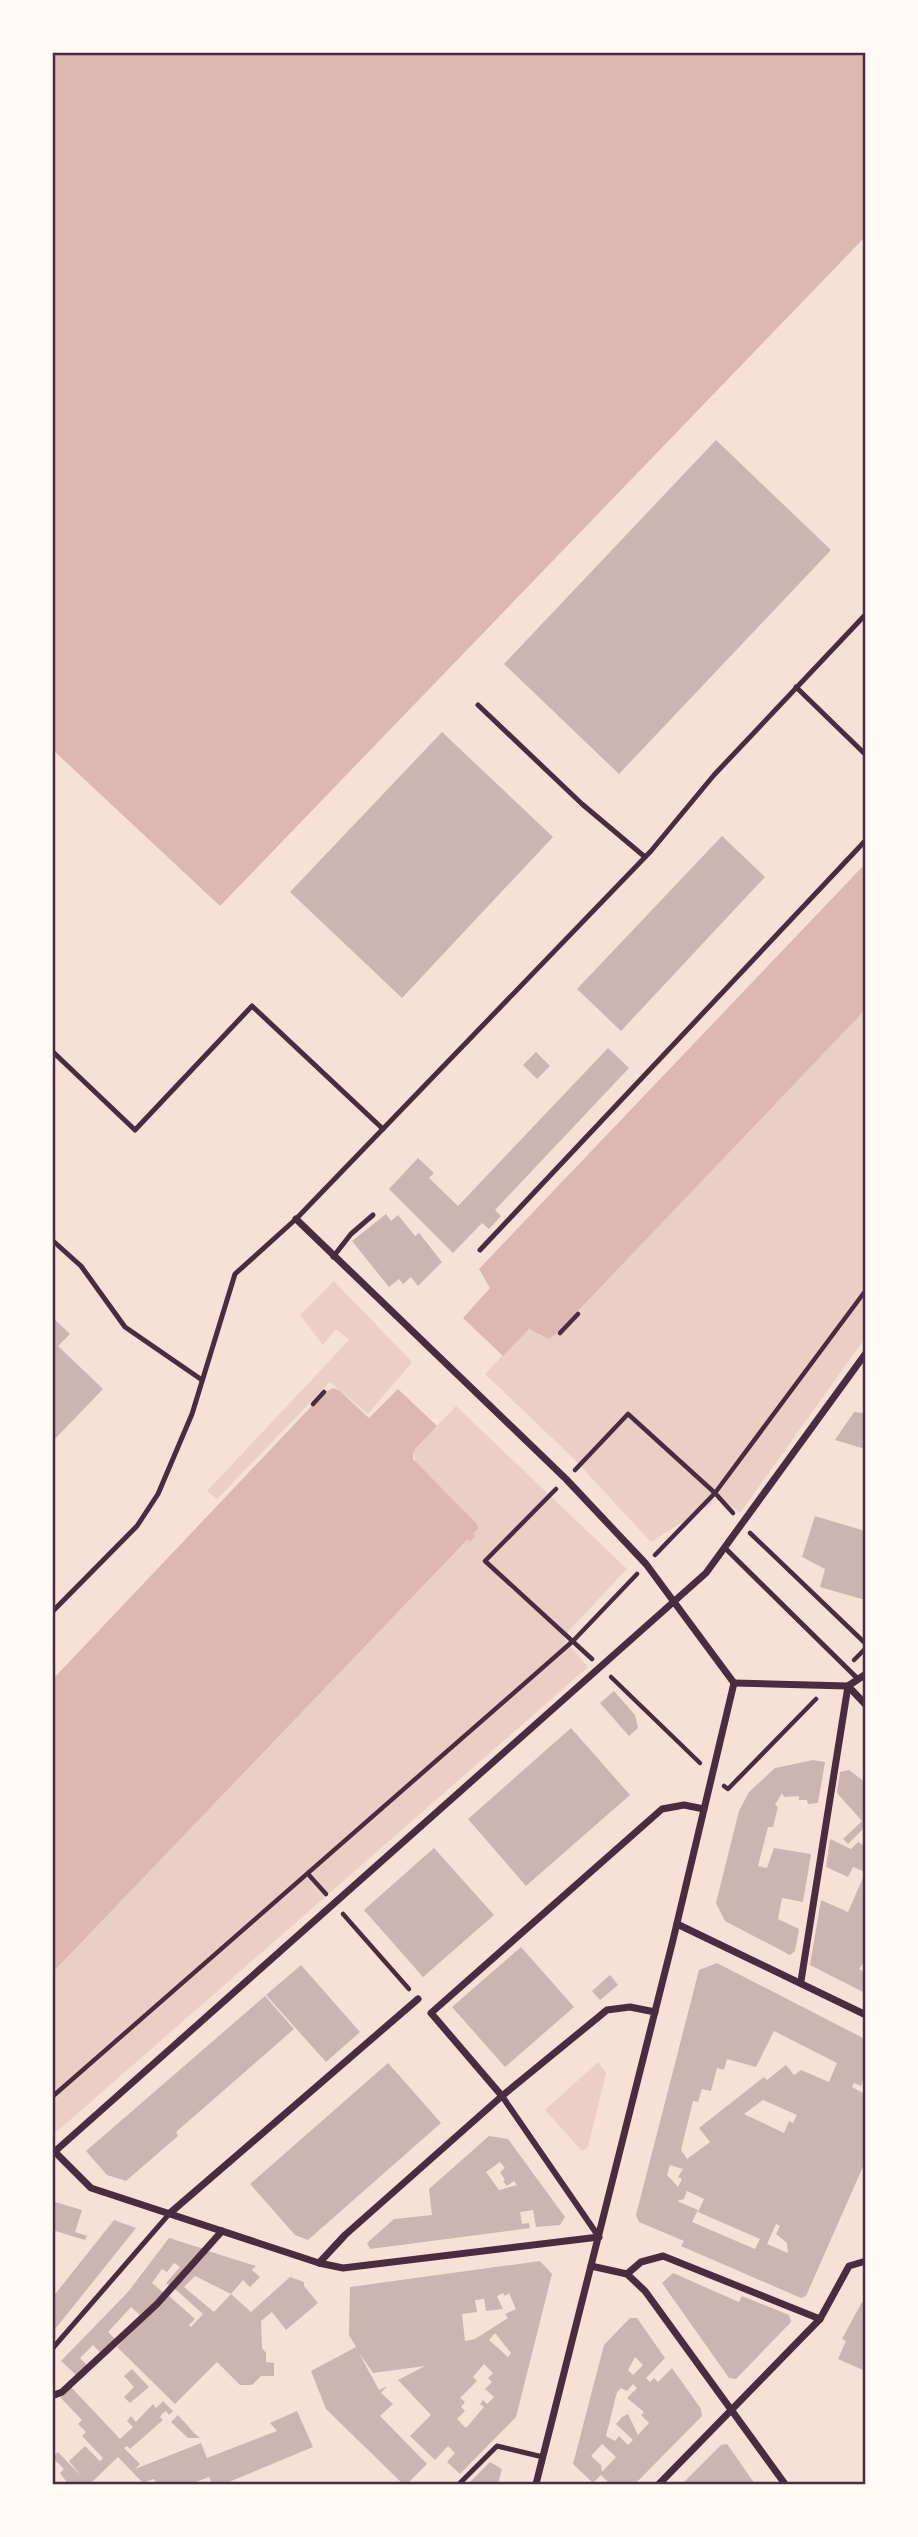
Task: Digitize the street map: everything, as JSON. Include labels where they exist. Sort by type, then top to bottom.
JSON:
[{"type":"street","points":[[296,1219],[566,1479],[646,1564],[734,1683],[677,1924],[536,2484]]},
{"type":"street","points":[[599,2237],[343,2268],[319,2263],[91,2188],[54,2153],[676,1603],[706,1573],[725,1548],[866,1353]]},
{"type":"street","points":[[734,1683],[848,1686],[866,1674]]},
{"type":"street","points":[[848,1686],[866,1705]]},
{"type":"street","points":[[801,1982],[848,1686]]},
{"type":"street","points":[[599,2237],[502,2096],[431,2013],[662,1809],[684,1805],[704,1809]]},
{"type":"street","points":[[677,1924],[866,2015]]},
{"type":"street","points":[[170,2213],[418,1999]]},
{"type":"street","points":[[319,2263],[345,2235],[502,2096],[607,2010],[630,2007],[655,2012]]},
{"type":"street","points":[[52,2396],[62,2392],[128,2333],[222,2231]]},
{"type":"street","points":[[626,2274],[641,2262],[663,2256],[820,2319]]},
{"type":"street","points":[[659,2484],[820,2319],[849,2266],[866,2261]]},
{"type":"street","points":[[591,2266],[626,2274],[645,2291],[729,2412],[785,2484]]},
{"type":"lane","points":[[52,1612],[137,1526],[151,1504],[174,1458],[235,1275],[296,1219],[645,857],[714,775],[866,614]]},
{"type":"lane","points":[[796,687],[866,755]]},
{"type":"lane","points":[[478,705],[582,804],[645,857]]},
{"type":"lane","points":[[480,1250],[866,840]]},
{"type":"lane","points":[[52,1051],[135,1130],[252,1006],[383,1129]]},
{"type":"lane","points":[[333,1257],[351,1234],[373,1215]]},
{"type":"lane","points":[[52,1240],[81,1266],[125,1327],[202,1380]]},
{"type":"lane","points":[[725,1548],[858,1679]]},
{"type":"lane","points":[[52,2348],[170,2213]]},
{"type":"lane","points":[[459,2484],[498,2446],[543,2457]]},
{"type":"path","points":[[52,2097],[573,1641],[715,1493],[866,1290]]},
{"type":"path","points":[[560,1333],[578,1314]]},
{"type":"path","points":[[313,1404],[324,1392]]},
{"type":"path","points":[[308,1874],[418,1999]]},
{"type":"shaded area","points":[[52,53],[865,53],[865,237],[220,906],[53,750]]},
{"type":"shaded area","points":[[865,864],[865,1010],[577,1312],[561,1335],[558,1332],[549,1339],[529,1329],[503,1356],[463,1318],[490,1288],[479,1269]]},
{"type":"shaded area","points":[[865,1010],[865,1338],[740,1513],[715,1493],[711,1504],[651,1542],[573,1458],[485,1374],[527,1330],[534,1329],[541,1336],[558,1332]]},
{"type":"shaded area","points":[[334,1281],[412,1362],[368,1414],[330,1382],[217,1499],[207,1491],[349,1340],[336,1329],[323,1345],[300,1315]]},
{"type":"shaded area","points":[[333,1388],[339,1390],[369,1418],[398,1389],[437,1426],[414,1450],[413,1459],[477,1524],[478,1529],[473,1534],[475,1536],[470,1542],[468,1539],[53,1972],[53,1679],[325,1392]]},
{"type":"shaded area","points":[[456,1406],[627,1569],[563,1637],[588,1667],[53,2135],[53,1972],[473,1534],[477,1524],[415,1462],[414,1450]]},
{"type":"shaded area","points":[[598,2062],[606,2073],[588,2147],[582,2151],[545,2110]]},
{"type":"building","points":[[716,440],[831,550],[619,774],[504,664]]},
{"type":"building","points":[[442,732],[553,837],[402,998],[290,892]]},
{"type":"building","points":[[722,836],[765,877],[621,1031],[577,989]]},
{"type":"building","points":[[608,1048],[629,1068],[495,1210],[501,1216],[489,1229],[482,1223],[453,1253],[389,1189],[418,1158],[434,1173],[429,1178],[458,1206]]},
{"type":"building","points":[[536,1052],[550,1066],[537,1079],[523,1065]]},
{"type":"building","points":[[386,1214],[391,1221],[398,1215],[415,1236],[419,1233],[442,1262],[418,1286],[411,1277],[403,1284],[399,1279],[389,1287],[352,1241]]},
{"type":"building","points":[[52,1317],[70,1334],[58,1346],[103,1389],[52,1442]]},
{"type":"building","points":[[854,1412],[865,1413],[865,1449],[835,1440]]},
{"type":"building","points":[[815,1516],[865,1531],[865,1600],[820,1587],[825,1569],[802,1557]]},
{"type":"building","points":[[614,1691],[635,1715],[638,1728],[629,1736],[600,1703]]},
{"type":"building","points":[[571,1728],[630,1795],[526,1886],[468,1819]]},
{"type":"building","points":[[813,1760],[825,1762],[818,1803],[808,1804],[807,1800],[799,1800],[799,1796],[784,1797],[782,1793],[775,1805],[778,1807],[773,1827],[768,1827],[758,1866],[767,1868],[774,1848],[811,1854],[803,1902],[782,1898],[778,1919],[799,1929],[795,1951],[790,1955],[725,1921],[716,1903],[739,1811],[749,1792],[775,1768]]},
{"type":"building","points":[[849,1770],[865,1782],[865,1827],[848,1844],[843,1839],[862,1821],[837,1793],[840,1772]]},
{"type":"building","points":[[830,1839],[851,1849],[858,1842],[865,1846],[865,1872],[853,1867],[848,1877],[826,1867]]},
{"type":"building","points":[[434,1848],[494,1915],[423,1977],[364,1910]]},
{"type":"building","points":[[865,1873],[865,1961],[859,1969],[865,1972],[865,1993],[810,1965],[821,1900],[848,1912]]},
{"type":"building","points":[[521,1947],[574,2007],[505,2067],[452,2007]]},
{"type":"building","points":[[717,1963],[865,2039],[865,2075],[861,2086],[854,2083],[852,2087],[865,2094],[865,2162],[806,2296],[801,2298],[681,2246],[684,2241],[639,2222],[636,2215],[699,1970]],"holes":[[[774,2031],[837,2063],[829,2082],[801,2070],[794,2075],[786,2065],[767,2080],[764,2077],[699,2128],[710,2142],[687,2159],[681,2150],[693,2101],[698,2102],[702,2089],[711,2091],[717,2068],[724,2070],[727,2059],[756,2067]],[[763,2100],[797,2115],[793,2123],[789,2121],[784,2133],[744,2114]],[[670,2165],[683,2169],[678,2177],[682,2179],[678,2187],[667,2175]],[[687,2191],[704,2199],[698,2212],[760,2239],[755,2249],[692,2222],[698,2210],[677,2201],[684,2199]],[[776,2224],[780,2226],[776,2234],[787,2243],[788,2253],[767,2244]]]},
{"type":"building","points":[[301,1965],[360,2032],[326,2062],[266,1995]]},
{"type":"building","points":[[610,1975],[618,1985],[600,2000],[592,1991]]},
{"type":"building","points":[[265,1996],[294,2029],[176,2132],[178,2136],[126,2181],[107,2175],[86,2151]]},
{"type":"building","points":[[388,2063],[441,2123],[308,2240],[295,2235],[250,2184]]},
{"type":"building","points":[[489,2136],[508,2139],[565,2217],[560,2225],[536,2227],[533,2210],[520,2212],[522,2224],[529,2223],[530,2228],[370,2249],[367,2243],[394,2219],[432,2215],[429,2189]],"holes":[[[500,2162],[505,2168],[500,2172],[505,2180],[503,2181],[507,2186],[514,2181],[517,2185],[499,2190],[486,2172]]]},
{"type":"building","points":[[52,2201],[82,2210],[75,2232],[87,2236],[85,2240],[52,2230]]},
{"type":"building","points":[[114,2220],[136,2228],[52,2333],[52,2298]]},
{"type":"building","points":[[169,2238],[204,2249],[170,2286],[166,2283],[180,2267],[174,2263],[167,2272],[162,2269],[152,2283],[164,2293],[141,2316],[131,2307],[108,2332],[116,2340],[100,2352],[93,2345],[80,2358],[87,2365],[76,2375],[61,2361],[128,2292]]},
{"type":"building","points":[[208,2251],[256,2266],[252,2270],[260,2277],[250,2287],[243,2280],[231,2294],[251,2312],[290,2277],[304,2282],[304,2286],[318,2303],[286,2330],[272,2312],[261,2321],[262,2348],[266,2353],[266,2362],[274,2363],[274,2376],[261,2376],[252,2385],[240,2385],[217,2362],[175,2404],[117,2347],[168,2295],[195,2319],[189,2325],[191,2327],[203,2314],[174,2288]],"holes":[[[195,2276],[231,2294],[214,2312],[184,2287]]]},
{"type":"building","points":[[540,2261],[552,2274],[516,2417],[460,2474],[447,2462],[455,2453],[448,2446],[435,2460],[410,2436],[431,2415],[398,2380],[425,2366],[373,2373],[359,2353],[379,2390],[387,2386],[381,2393],[393,2404],[380,2416],[427,2464],[407,2484],[403,2484],[326,2409],[311,2371],[356,2347],[349,2335],[350,2287]],"holes":[[[503,2293],[505,2296],[509,2293],[516,2309],[505,2314],[508,2318],[475,2339],[465,2341],[462,2314],[477,2312],[475,2300],[484,2299],[486,2311],[503,2309],[497,2296]],[[495,2333],[511,2353],[508,2357],[489,2340]],[[484,2364],[493,2373],[488,2378],[492,2382],[485,2389],[494,2397],[487,2404],[483,2400],[480,2404],[484,2407],[466,2428],[457,2419],[465,2411],[461,2407],[465,2402],[460,2398],[477,2381],[473,2377]]]},
{"type":"building","points":[[673,2273],[739,2302],[742,2296],[789,2315],[791,2322],[736,2379],[729,2378],[662,2283]]},
{"type":"building","points":[[862,2302],[865,2304],[865,2371],[838,2359],[846,2341],[842,2339]]},
{"type":"building","points":[[630,2318],[637,2318],[665,2358],[646,2378],[650,2382],[654,2378],[658,2382],[672,2368],[701,2409],[702,2416],[635,2484],[610,2484],[601,2475],[593,2483],[573,2464],[604,2345]],"holes":[[[635,2357],[643,2365],[633,2375],[628,2370]],[[633,2384],[637,2388],[627,2398],[644,2412],[641,2415],[649,2423],[638,2435],[628,2414],[622,2417],[616,2424],[633,2440],[628,2445],[619,2436],[615,2441],[606,2436],[617,2392],[621,2388],[627,2391]],[[602,2444],[616,2457],[602,2472],[601,2465],[591,2456]]]},
{"type":"building","points":[[132,2369],[149,2387],[130,2403],[124,2397],[134,2387],[124,2376]]},
{"type":"building","points":[[70,2386],[120,2439],[133,2427],[127,2421],[131,2416],[136,2422],[153,2404],[156,2408],[163,2401],[173,2411],[169,2415],[166,2411],[162,2414],[160,2417],[163,2420],[130,2449],[127,2446],[124,2448],[140,2464],[135,2469],[201,2443],[207,2458],[277,2431],[270,2423],[297,2411],[313,2447],[224,2484],[212,2484],[209,2477],[190,2484],[159,2484],[153,2479],[143,2483],[118,2457],[90,2484],[68,2484],[60,2473],[64,2469],[52,2457],[58,2452],[82,2477],[69,2461],[85,2446],[100,2461],[103,2458],[82,2436],[86,2432],[78,2424],[82,2420],[60,2397]]},
{"type":"building","points":[[178,2415],[200,2438],[188,2438],[171,2422]]},
{"type":"building","points":[[727,2444],[755,2484],[682,2484],[721,2445]]},
{"type":"building","points":[[490,2462],[502,2469],[498,2484],[468,2484]]}]
